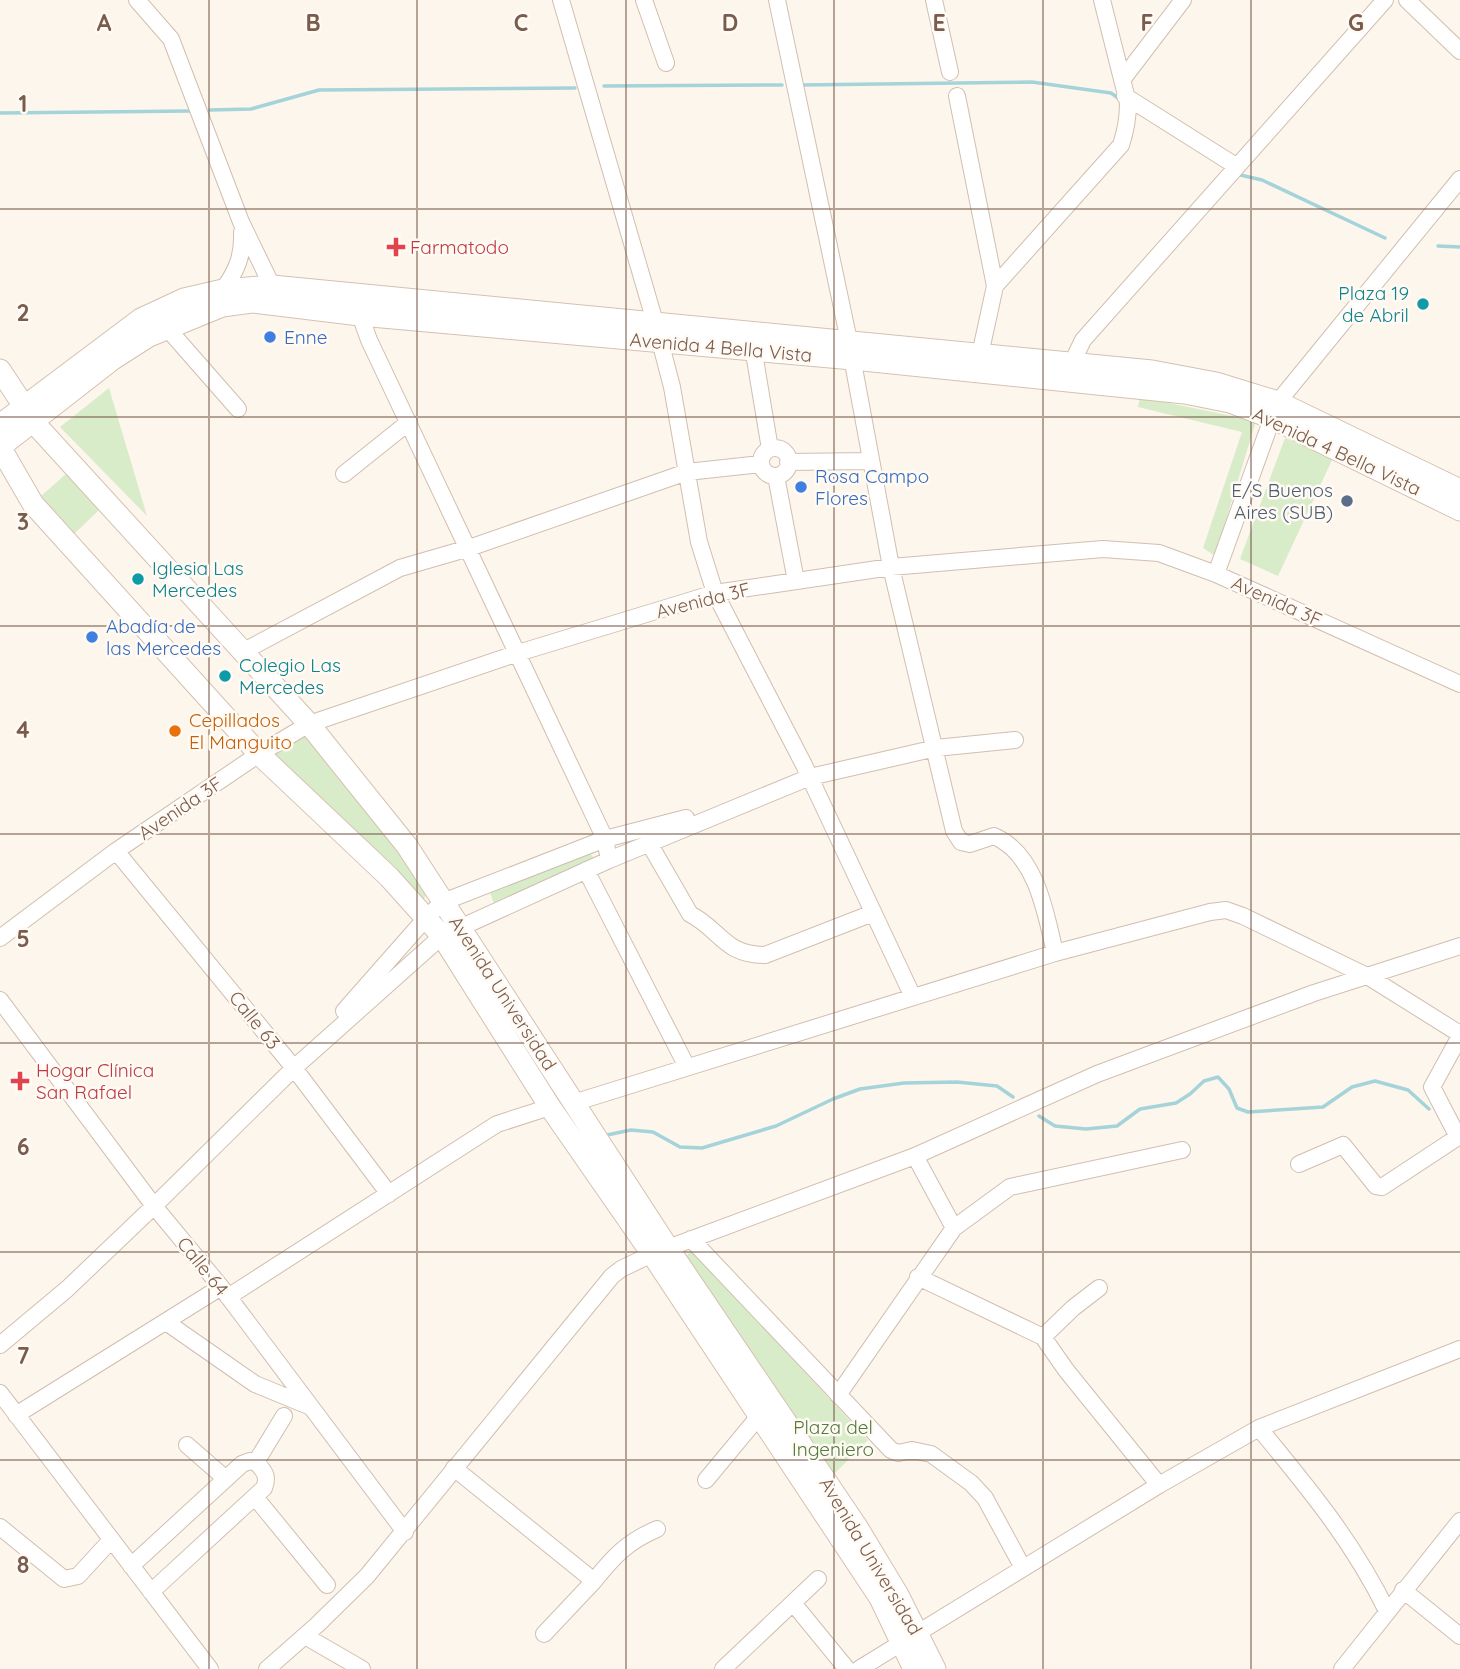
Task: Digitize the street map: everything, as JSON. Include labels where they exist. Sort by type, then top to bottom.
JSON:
[{"type":"street","points":[[137,0],[171,39],[241,222],[272,286]]},
{"type":"street","points":[[644,0],[666,63]]},
{"type":"street","points":[[776,0],[851,350],[891,567],[954,831],[961,842],[970,844],[994,836],[1014,848],[1043,901],[1055,953]]},
{"type":"street","points":[[934,0],[950,72]]},
{"type":"street","points":[[995,286],[1121,145],[1128,120],[1124,88],[1102,0]]},
{"type":"street","points":[[1124,88],[1183,0]]},
{"type":"street","points":[[1070,373],[1083,340],[1385,0]]},
{"type":"street","points":[[1407,0],[1460,51]]},
{"type":"street","points":[[566,2],[672,387],[699,542],[715,593],[810,777],[912,997]]},
{"type":"street","points":[[1124,88],[1236,166]]},
{"type":"street","points":[[957,96],[995,286],[978,363]]},
{"type":"street","points":[[1216,574],[1275,410],[1460,178]]},
{"type":"street","points":[[223,290],[236,273],[243,252],[241,222]]},
{"type":"street","name":"Avenida 4 Bella Vista","points":[[0,447],[29,414],[141,319],[184,299],[223,290],[272,286],[361,305]]},
{"type":"street","name":"Avenida 4 Bella Vista","points":[[0,425],[29,414],[149,335],[222,306],[252,302],[361,305],[1070,373],[1152,372],[1216,383],[1460,490]]},
{"type":"street","points":[[361,305],[369,340],[605,839],[609,860]]},
{"type":"street","points":[[167,328],[238,409]]},
{"type":"street","points":[[752,341],[770,449]]},
{"type":"street","name":"Avenida Universidad","points":[[0,370],[29,414],[309,724],[407,846],[443,902],[451,931],[550,1107],[660,1251],[857,1527],[910,1637],[914,1669]]},
{"type":"street","name":"Avenida 4 Bella Vista","points":[[1275,410],[1460,510]]},
{"type":"street","points":[[344,474],[409,422]]},
{"type":"street","name":"Avenida Universidad","points":[[0,447],[33,504],[259,754],[389,877],[426,918],[451,931],[573,1103],[759,1416],[880,1598],[935,1669]]},
{"type":"street","points":[[770,449],[783,451],[788,462],[787,469],[776,475],[769,474],[761,464],[761,457],[770,449]]},
{"type":"street","points":[[788,462],[871,461]]},
{"type":"street","points":[[244,651],[400,568],[469,548],[687,472],[761,464]]},
{"type":"street","points":[[776,475],[796,581]]},
{"type":"street","points":[[0,480],[28,494]]},
{"type":"street","name":"Avenida 3F","points":[[0,938],[116,851],[259,754],[309,724],[518,653],[715,593],[891,567],[1103,549],[1159,553],[1216,574],[1460,684]]},
{"type":"street","points":[[0,1345],[67,1289],[294,1068],[451,931],[609,860],[810,777],[936,748],[1015,740]]},
{"type":"street","points":[[294,1068],[443,902],[605,839],[740,805]]},
{"type":"street","points":[[649,843],[690,914],[702,920],[724,943],[750,955],[765,955],[873,913]]},
{"type":"street","name":"Calle 63","points":[[116,851],[294,1068],[389,1194]]},
{"type":"street","points":[[586,870],[687,1067]]},
{"type":"street","points":[[573,1103],[1055,953],[1226,910],[1368,977],[1460,1035],[1432,1087],[1459,1138],[1379,1187],[1343,1145],[1299,1164]]},
{"type":"street","points":[[267,1669],[367,1576],[612,1276],[621,1269],[691,1239],[915,1156],[1097,1074],[1314,993],[1460,946]]},
{"type":"street","name":"Calle 64","points":[[0,1000],[155,1206],[225,1292],[405,1532]]},
{"type":"street","points":[[16,1415],[166,1322],[225,1292],[389,1194],[497,1124],[550,1107]]},
{"type":"street","points":[[838,1395],[954,1228],[1010,1187],[1182,1150]]},
{"type":"street","points":[[915,1156],[954,1228]]},
{"type":"street","points":[[691,1239],[891,1450],[931,1454],[971,1483],[985,1498],[1023,1568]]},
{"type":"street","points":[[918,1277],[1043,1337],[1066,1370],[1159,1485]]},
{"type":"street","points":[[1043,1337],[1073,1308],[1098,1289]]},
{"type":"street","points":[[166,1322],[255,1384],[311,1407]]},
{"type":"street","points":[[859,1669],[1159,1485],[1259,1428],[1460,1349]]},
{"type":"street","points":[[0,1393],[210,1669]]},
{"type":"street","points":[[256,1462],[284,1416]]},
{"type":"street","points":[[706,1480],[759,1416]]},
{"type":"street","points":[[1259,1428],[1346,1538],[1387,1611]]},
{"type":"street","points":[[187,1445],[226,1479]]},
{"type":"street","points":[[131,1566],[242,1464],[256,1462],[265,1474],[267,1481],[264,1488],[151,1592]]},
{"type":"street","points":[[454,1468],[594,1581]]},
{"type":"street","points":[[255,1497],[327,1585]]},
{"type":"street","points":[[1342,1669],[1460,1521]]},
{"type":"street","points":[[0,1527],[64,1579],[78,1576],[111,1540]]},
{"type":"street","points":[[544,1634],[594,1581],[615,1554],[635,1538],[657,1528]]},
{"type":"street","points":[[723,1669],[818,1579]]},
{"type":"street","points":[[1403,1590],[1460,1636]]},
{"type":"street","points":[[793,1603],[847,1669]]},
{"type":"street","points":[[305,1636],[362,1669]]},
{"type":"green space","points":[[109,388],[147,516],[60,427]]},
{"type":"green space","points":[[1140,397],[1256,421],[1215,556],[1203,548],[1242,432],[1138,407]]},
{"type":"green space","points":[[1285,438],[1333,458],[1278,576],[1240,559]]},
{"type":"green space","points":[[67,473],[101,508],[73,535],[40,497]]},
{"type":"green space","points":[[309,724],[430,889],[423,900],[259,754]]},
{"type":"green space","points":[[590,852],[595,861],[494,904],[489,889]]},
{"type":"green space","name":"Plaza del Ingeniero","points":[[692,1251],[868,1440],[830,1478],[683,1258]]},
{"type":"waterway","points":[[801,85],[1032,82],[1111,93],[1121,100]]},
{"type":"waterway","points":[[604,86],[782,85]]},
{"type":"waterway","points":[[210,110],[251,109],[319,90],[575,88]]},
{"type":"waterway","points":[[0,113],[190,111]]},
{"type":"waterway","points":[[1236,174],[1262,180],[1385,238]]},
{"type":"waterway","points":[[1438,246],[1460,247]]},
{"type":"waterway","points":[[1039,1116],[1055,1126],[1086,1129],[1117,1126],[1140,1109],[1176,1103],[1204,1081],[1218,1077],[1229,1089],[1237,1108],[1248,1112],[1323,1107],[1352,1087],[1375,1081],[1408,1090],[1429,1109]]},
{"type":"waterway","points":[[607,1135],[631,1130],[653,1132],[680,1147],[702,1148],[776,1126],[860,1089],[904,1083],[957,1082],[997,1086],[1013,1097]]},
{"type":"place","name":"Farmatodo","points":[[396,247]]},
{"type":"place","name":"Plaza 19 de Abril","points":[[1423,304]]},
{"type":"place","name":"Enne","points":[[270,337]]},
{"type":"place","name":"Rosa Campo Flores","points":[[801,487]]},
{"type":"place","name":"E/S Buenos Aires (SUB)","points":[[1347,501]]},
{"type":"place","name":"Iglesia Las Mercedes","points":[[138,579]]},
{"type":"place","name":"Abadía de las Mercedes","points":[[92,637]]},
{"type":"place","name":"Colegio Las Mercedes","points":[[225,676]]},
{"type":"place","name":"Cepillados El Manguito","points":[[175,731]]},
{"type":"place","name":"Hogar Clínica San Rafael","points":[[20,1081]]}]
